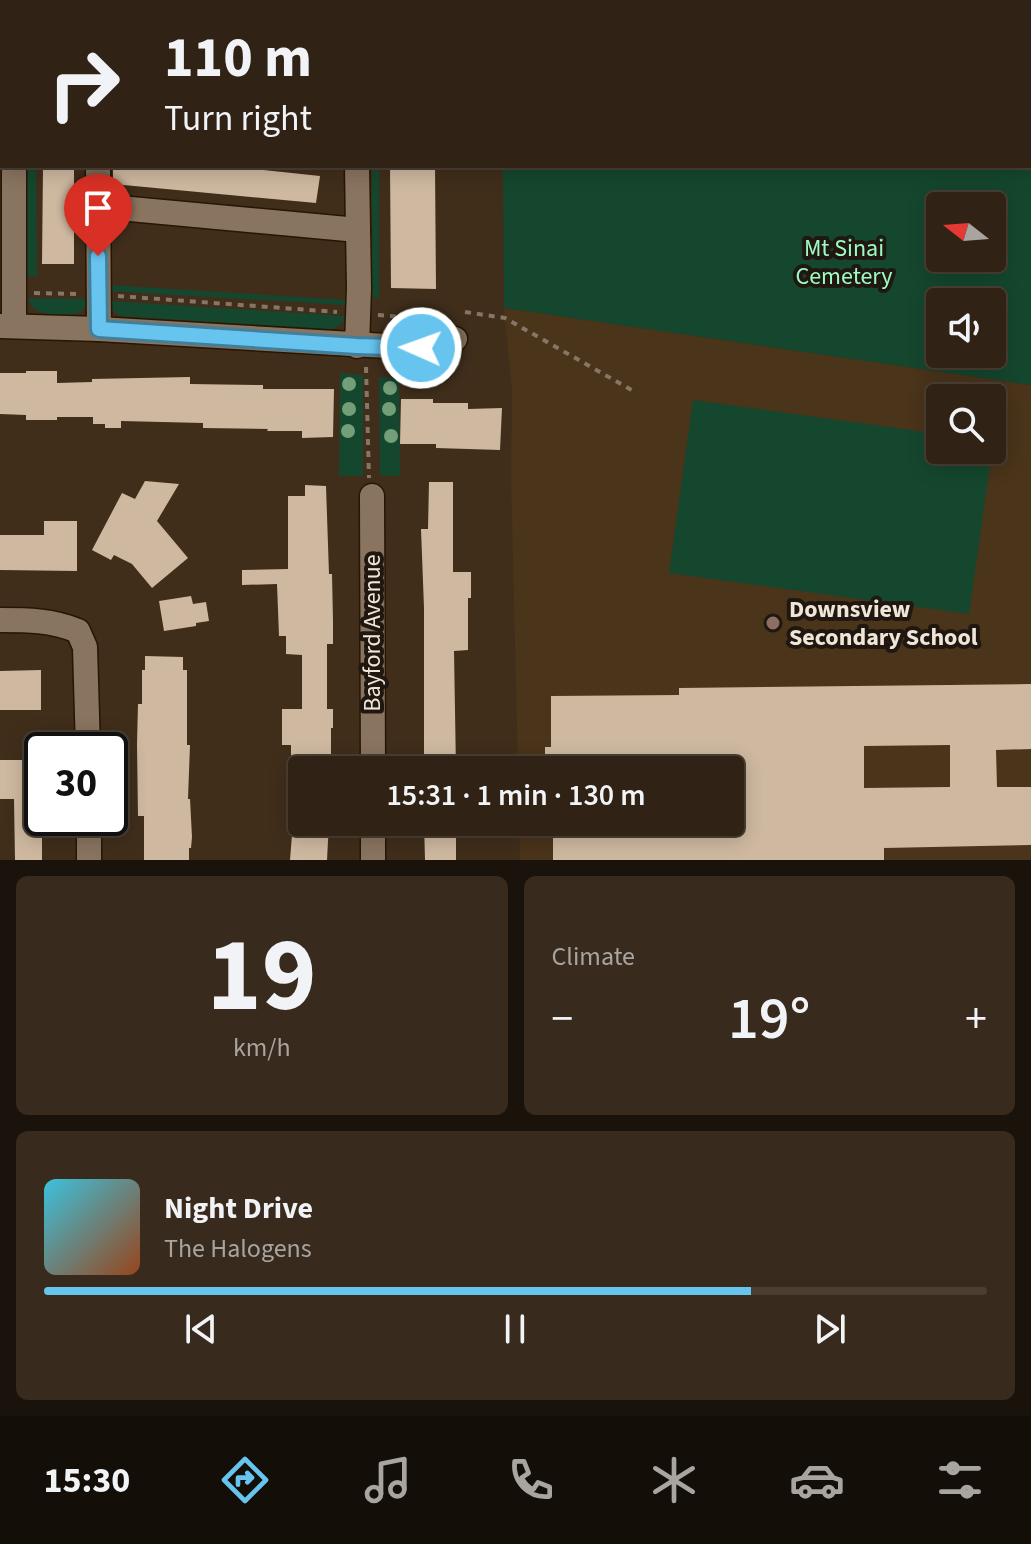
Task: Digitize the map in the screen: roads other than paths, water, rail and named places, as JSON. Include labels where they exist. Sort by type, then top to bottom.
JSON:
[{"type":"street","points":[[14,168],[14,293],[7,326],[421,348],[452,330]]},
{"type":"street","points":[[98,168],[99,329]]},
{"type":"street","points":[[357,168],[362,346]]},
{"type":"street","points":[[98,206],[358,230]]},
{"type":"street","name":"Bayford Avenue","points":[[372,496],[373,756]]},
{"type":"street","points":[[0,620],[60,623],[78,631],[85,647],[87,732]]},
{"type":"street","points":[[89,836],[89,860]]},
{"type":"street","points":[[373,836],[373,860]]},
{"type":"place","name":"Downsview Secondary School","points":[[773,623]]},
{"type":"park label","name":"Mt Sinai Cemetery","points":[[844,262]]}]
